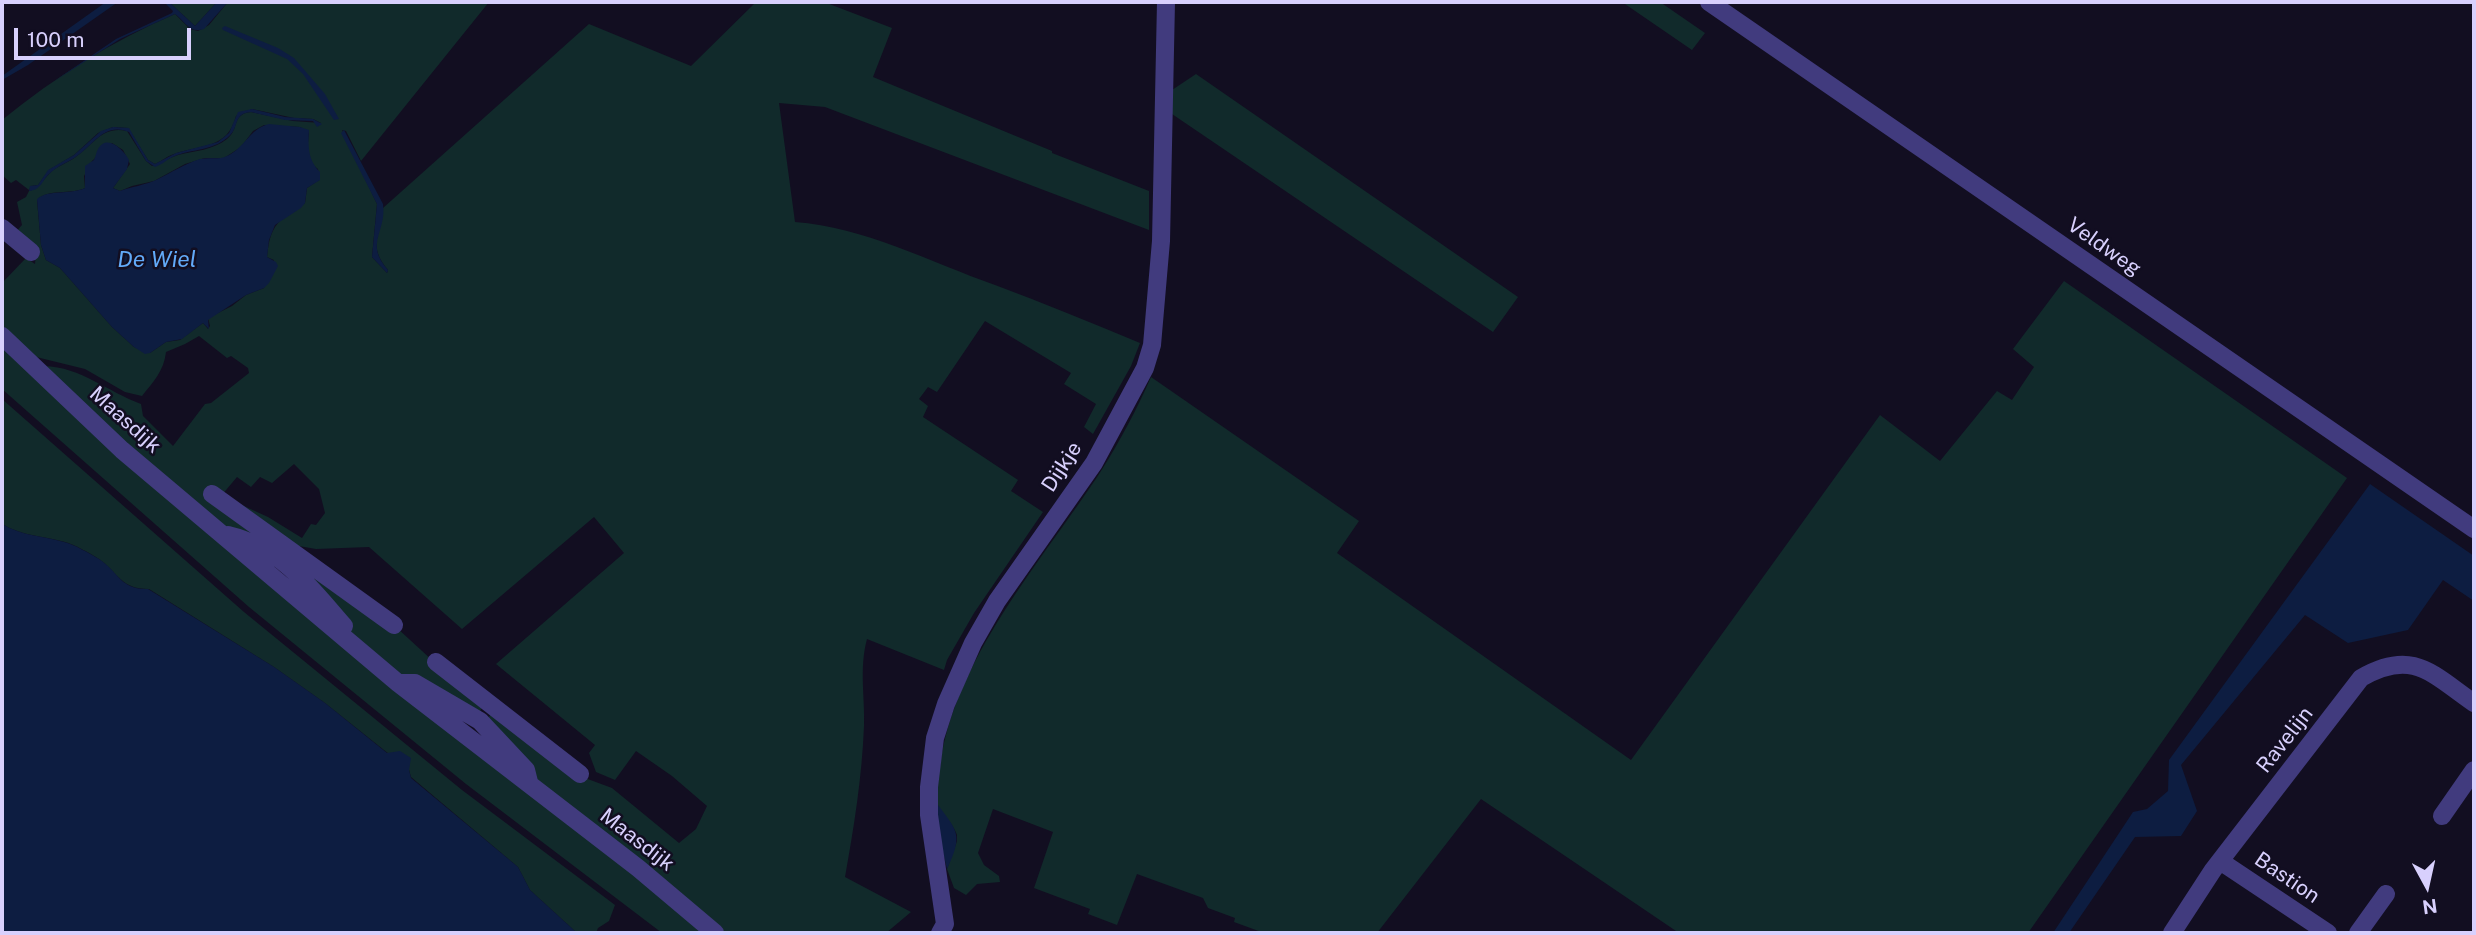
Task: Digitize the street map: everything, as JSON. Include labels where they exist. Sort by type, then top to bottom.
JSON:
[{"type":"street","name":"Dijkje","points":[[940,933],[945,924],[929,815],[929,787],[935,738],[946,704],[968,653],[997,601],[1094,463],[1145,368],[1152,345],[1164,169],[1166,2]]},
{"type":"street","name":"Veldweg","points":[[1709,2],[2474,529]]},
{"type":"street","points":[[2,228],[31,252]]},
{"type":"street","name":"Maasdijk","points":[[2,336],[122,450],[346,640],[529,786],[638,868],[715,933]]},
{"type":"street","name":"Maasdijk","points":[[212,494],[297,564],[344,627],[346,640]]},
{"type":"street","name":"Maasdijk","points":[[221,534],[246,540],[297,564],[394,625]]},
{"type":"street","points":[[436,662],[580,774]]},
{"type":"street","name":"Ravelijn","points":[[2172,933],[2220,861],[2361,678],[2388,666],[2406,664],[2423,667],[2474,703]]},
{"type":"street","name":"Maasdijk","points":[[398,683],[415,683],[480,721],[526,770],[529,786]]},
{"type":"street","points":[[480,721],[491,706]]},
{"type":"street","points":[[2442,816],[2474,769]]},
{"type":"street","name":"Bastion","points":[[2220,861],[2328,933]]},
{"type":"street","points":[[2358,933],[2386,894]]},
{"type":"green space","points":[[169,2],[217,2],[195,26]]},
{"type":"green space","points":[[228,2],[489,2],[361,161],[346,131],[342,130],[377,204],[372,257],[387,273],[377,247],[383,208],[589,24],[691,66],[756,2],[824,2],[892,28],[873,77],[1149,191],[1149,230],[825,107],[779,103],[795,222],[821,225],[871,238],[1140,343],[1131,366],[1093,434],[1084,427],[1096,404],[1064,384],[1071,373],[985,321],[937,392],[928,387],[919,399],[928,406],[923,417],[1018,480],[1011,491],[1043,512],[974,613],[944,670],[867,639],[863,672],[864,726],[861,764],[845,877],[911,912],[886,933],[725,933],[712,920],[535,785],[487,719],[492,713],[585,778],[612,788],[679,843],[696,829],[707,806],[672,776],[636,751],[615,780],[596,772],[589,753],[595,745],[496,664],[624,553],[594,517],[462,629],[369,547],[316,549],[293,545],[233,501],[268,517],[302,538],[311,524],[316,525],[325,513],[319,489],[294,464],[272,483],[260,477],[251,487],[237,477],[221,496],[293,557],[227,531],[84,409],[44,366],[82,375],[141,404],[143,416],[173,446],[205,404],[211,403],[249,373],[248,368],[231,356],[227,358],[199,336],[166,352],[160,371],[142,396],[125,392],[85,369],[28,355],[2,328],[2,283],[26,258],[35,264],[36,253],[14,234],[22,225],[17,202],[26,197],[29,191],[38,186],[52,171],[77,156],[105,133],[127,131],[152,166],[178,155],[222,143],[231,135],[238,119],[245,113],[321,123],[313,119],[252,109],[236,116],[232,127],[220,140],[171,155],[155,164],[148,160],[128,128],[113,127],[98,133],[74,155],[49,170],[38,185],[31,186],[29,190],[16,180],[11,183],[2,175],[2,120],[43,89],[107,48],[175,14],[190,29],[198,31],[209,25]],"holes":[[[264,125],[300,127],[309,133],[309,153],[318,169],[319,180],[307,188],[305,203],[282,219],[273,230],[267,257],[274,260],[264,288],[246,295],[232,306],[208,318],[208,329],[203,323],[180,340],[166,342],[150,353],[134,347],[112,327],[60,268],[46,260],[41,245],[37,200],[47,194],[85,188],[84,176],[92,161],[112,143],[123,150],[130,164],[113,188],[120,191],[154,181],[185,164],[205,158],[224,158],[241,147],[253,131]]]},
{"type":"green space","points":[[1622,2],[1660,2],[1705,33],[1692,50]]},
{"type":"green space","points":[[1196,74],[1518,297],[1493,332],[1172,114],[1172,90]]},
{"type":"green space","points":[[2064,281],[2347,478],[2028,933],[1679,933],[1481,799],[1377,933],[1264,933],[1234,922],[1235,918],[1208,908],[1203,898],[1137,874],[1117,925],[1088,914],[1090,909],[1034,888],[1053,832],[993,809],[978,853],[984,865],[999,876],[1000,882],[977,884],[966,895],[954,888],[947,869],[957,835],[939,808],[936,791],[948,727],[962,688],[1004,612],[1108,460],[1151,377],[1359,521],[1337,553],[1631,760],[1880,415],[1940,461],[1997,391],[2012,400],[2034,367],[2013,349]]},
{"type":"green space","points":[[2,346],[708,933],[662,933],[466,784],[249,607],[2,389]]},
{"type":"green space","points":[[2,399],[244,612],[462,790],[615,905],[609,921],[598,928],[596,933],[577,933],[530,890],[518,867],[411,777],[409,770],[325,703],[274,667],[149,589],[126,583],[106,564],[82,549],[65,542],[17,531],[2,524]]},
{"type":"green space","points":[[302,566],[397,628],[482,706],[480,712],[394,675],[353,638]]},
{"type":"water","points":[[106,2],[118,2],[2,80],[2,76]]},
{"type":"water","points":[[164,2],[169,2],[195,26],[217,2],[228,2],[204,29],[191,28],[175,14],[120,39],[53,82],[116,39],[172,13]]},
{"type":"water","points":[[225,26],[278,48],[294,58],[325,94],[339,119],[334,120],[303,74],[287,59],[223,30]]},
{"type":"water","points":[[252,109],[285,117],[313,119],[322,124],[317,127],[313,121],[285,120],[245,113],[238,118],[231,134],[221,142],[175,156],[155,167],[146,161],[129,132],[113,130],[101,135],[77,156],[52,171],[39,187],[29,191],[30,186],[38,185],[48,170],[74,155],[101,131],[113,127],[129,128],[148,160],[155,164],[176,153],[218,142],[229,133],[238,112]]},
{"type":"water","name":"De Wiel","points":[[269,124],[309,130],[310,153],[320,172],[320,180],[307,188],[305,203],[301,208],[275,225],[269,240],[267,257],[278,266],[269,283],[208,320],[209,329],[203,323],[182,339],[166,342],[145,354],[112,327],[60,268],[46,260],[41,245],[37,199],[47,194],[85,188],[85,166],[94,160],[102,144],[115,145],[129,160],[127,169],[113,188],[120,191],[152,182],[200,159],[227,156],[262,126]]},
{"type":"water","points":[[344,130],[383,204],[377,245],[387,273],[372,257],[377,204],[341,133]]},
{"type":"water","points":[[2370,484],[2474,556],[2474,601],[2443,580],[2408,630],[2348,643],[2305,615],[2181,765],[2197,811],[2181,836],[2135,837],[2069,933],[2053,933],[2133,812],[2147,809],[2168,791],[2169,760]]},
{"type":"water","points":[[2,524],[25,533],[68,543],[91,554],[131,587],[148,589],[274,667],[325,703],[387,753],[400,751],[411,758],[411,778],[518,867],[530,890],[577,933],[2,933]]},
{"type":"water","points":[[935,801],[956,833],[955,847],[947,869],[940,840]]}]
